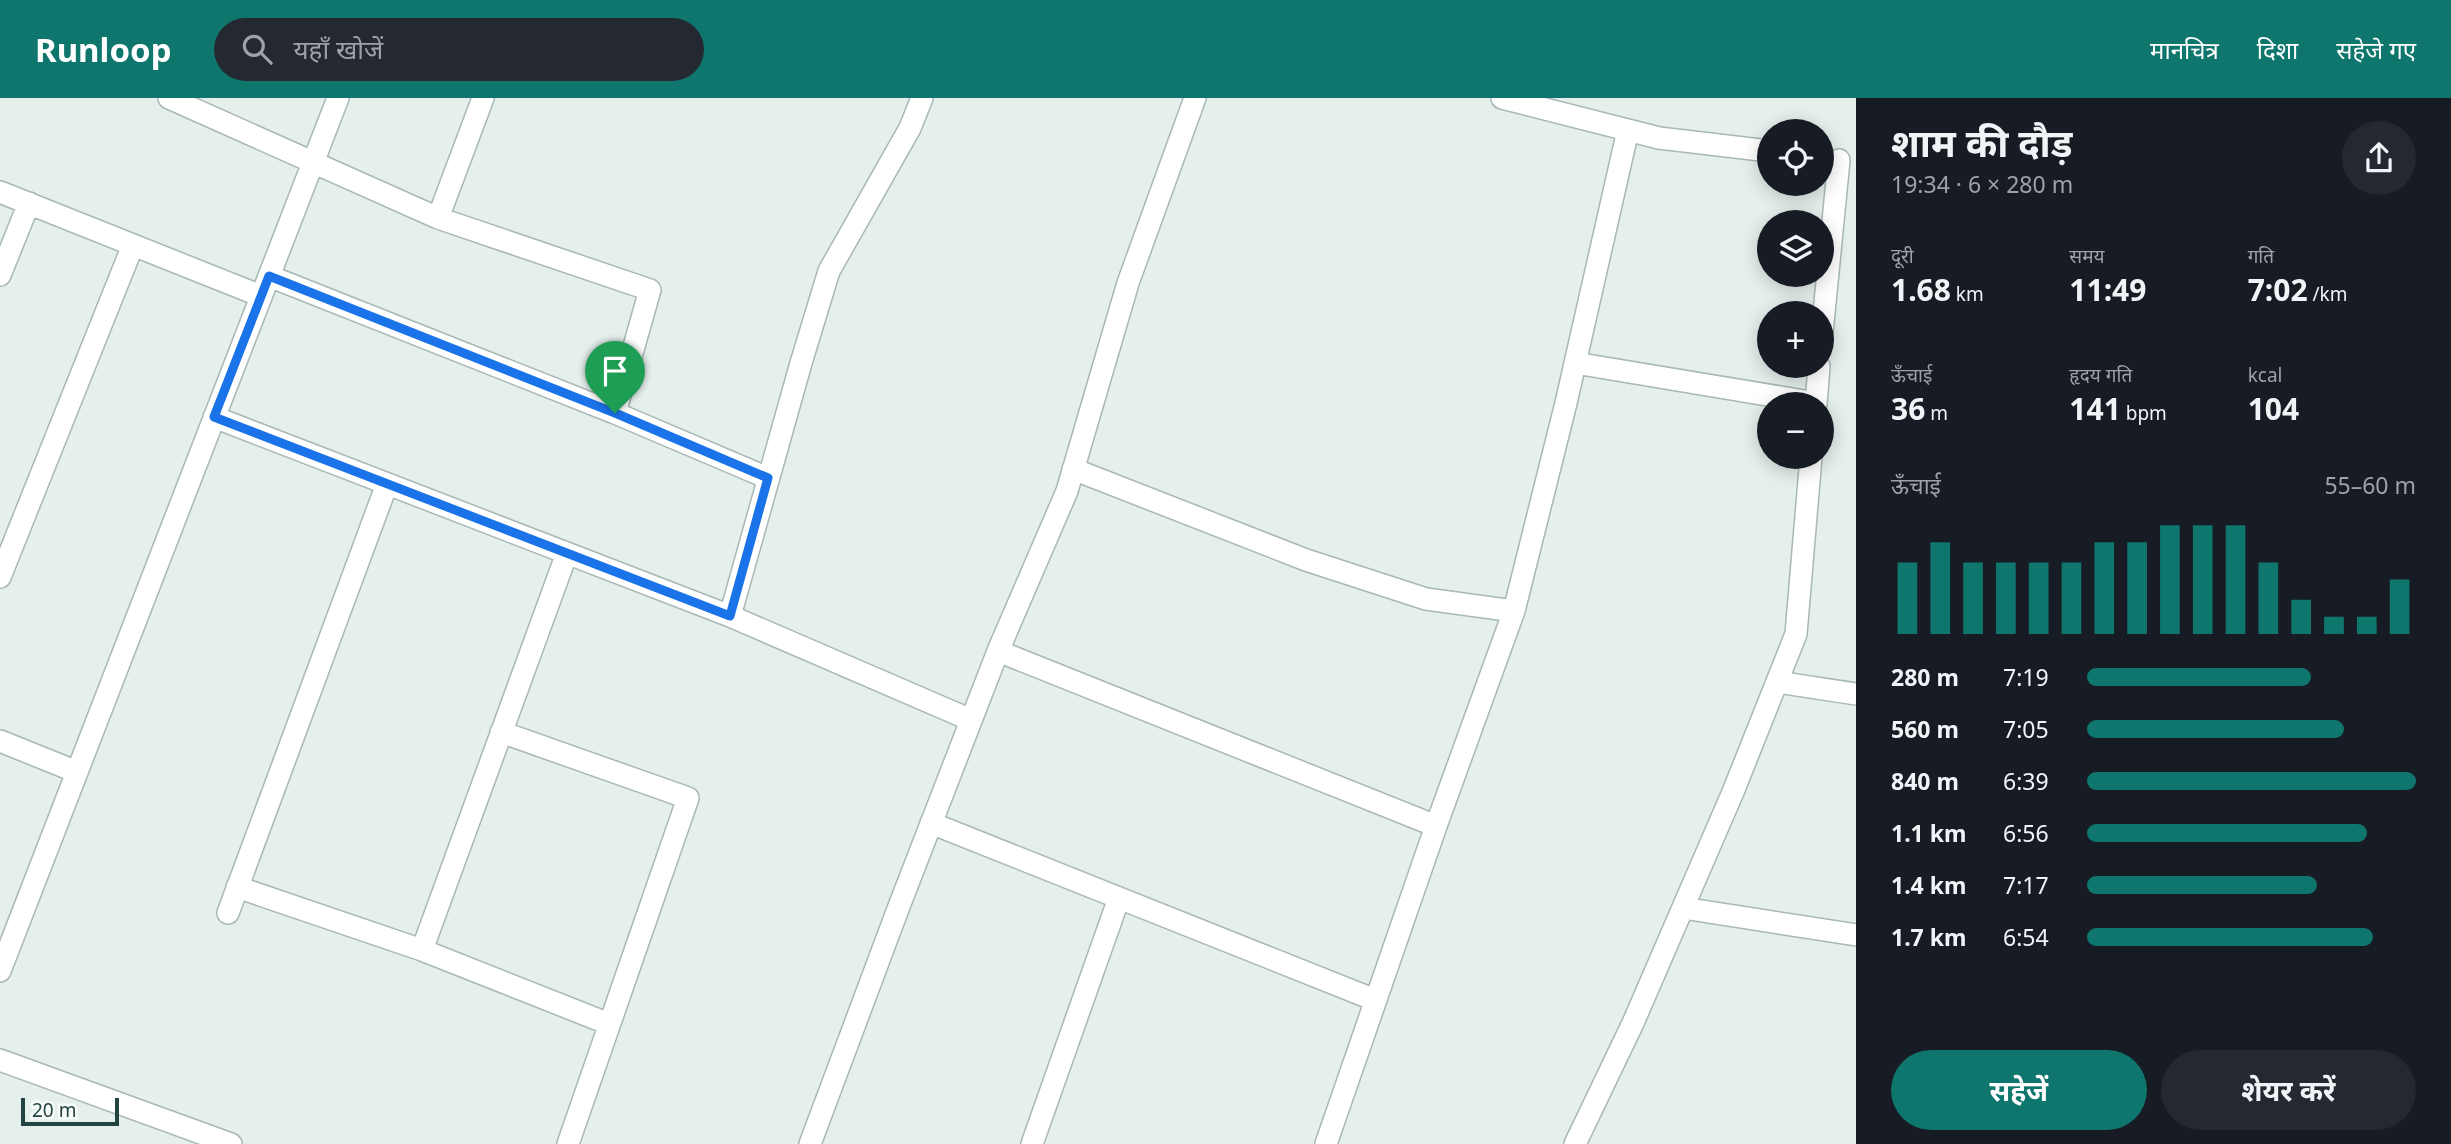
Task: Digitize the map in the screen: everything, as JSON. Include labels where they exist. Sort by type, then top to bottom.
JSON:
[{"type":"street","points":[[0,971],[9,920],[77,772],[338,98]]},
{"type":"street","points":[[438,218],[483,98]]},
{"type":"street","points":[[730,616],[829,271],[911,128],[922,98]]},
{"type":"street","points":[[810,1144],[998,651],[1067,491],[1128,283],[1195,98]]},
{"type":"street","points":[[1502,98],[1659,138],[1757,150]]},
{"type":"street","points":[[173,99],[438,218],[650,290],[615,413]]},
{"type":"street","points":[[1326,1144],[1514,611],[1575,363],[1628,130]]},
{"type":"street","points":[[1825,301],[1839,160]]},
{"type":"street","points":[[0,192],[261,296]]},
{"type":"street","points":[[0,275],[29,204]]},
{"type":"street","points":[[0,578],[133,245]]},
{"type":"street","points":[[269,276],[615,413],[768,478]]},
{"type":"street","points":[[1575,363],[1757,394]]},
{"type":"street","points":[[214,417],[730,616],[971,720]]},
{"type":"street","points":[[1073,469],[1306,560],[1426,599],[1514,611]]},
{"type":"street","points":[[1575,1144],[1633,1023],[1683,908],[1796,634],[1810,469]]},
{"type":"street","points":[[228,913],[387,484]]},
{"type":"street","points":[[422,950],[567,553]]},
{"type":"street","points":[[998,651],[1436,826]]},
{"type":"street","points":[[1777,682],[1856,694]]},
{"type":"street","points":[[502,732],[688,798],[568,1144]]},
{"type":"street","points":[[0,741],[77,772]]},
{"type":"street","points":[[931,823],[1376,1000]]},
{"type":"street","points":[[237,887],[422,950],[609,1024]]},
{"type":"street","points":[[1032,1144],[1119,898]]},
{"type":"street","points":[[1683,908],[1856,935]]},
{"type":"street","points":[[0,1060],[202,1139],[231,1144]]},
{"type":"route","points":[[269,276],[615,413],[768,478],[730,616],[214,417],[269,276]]}]
